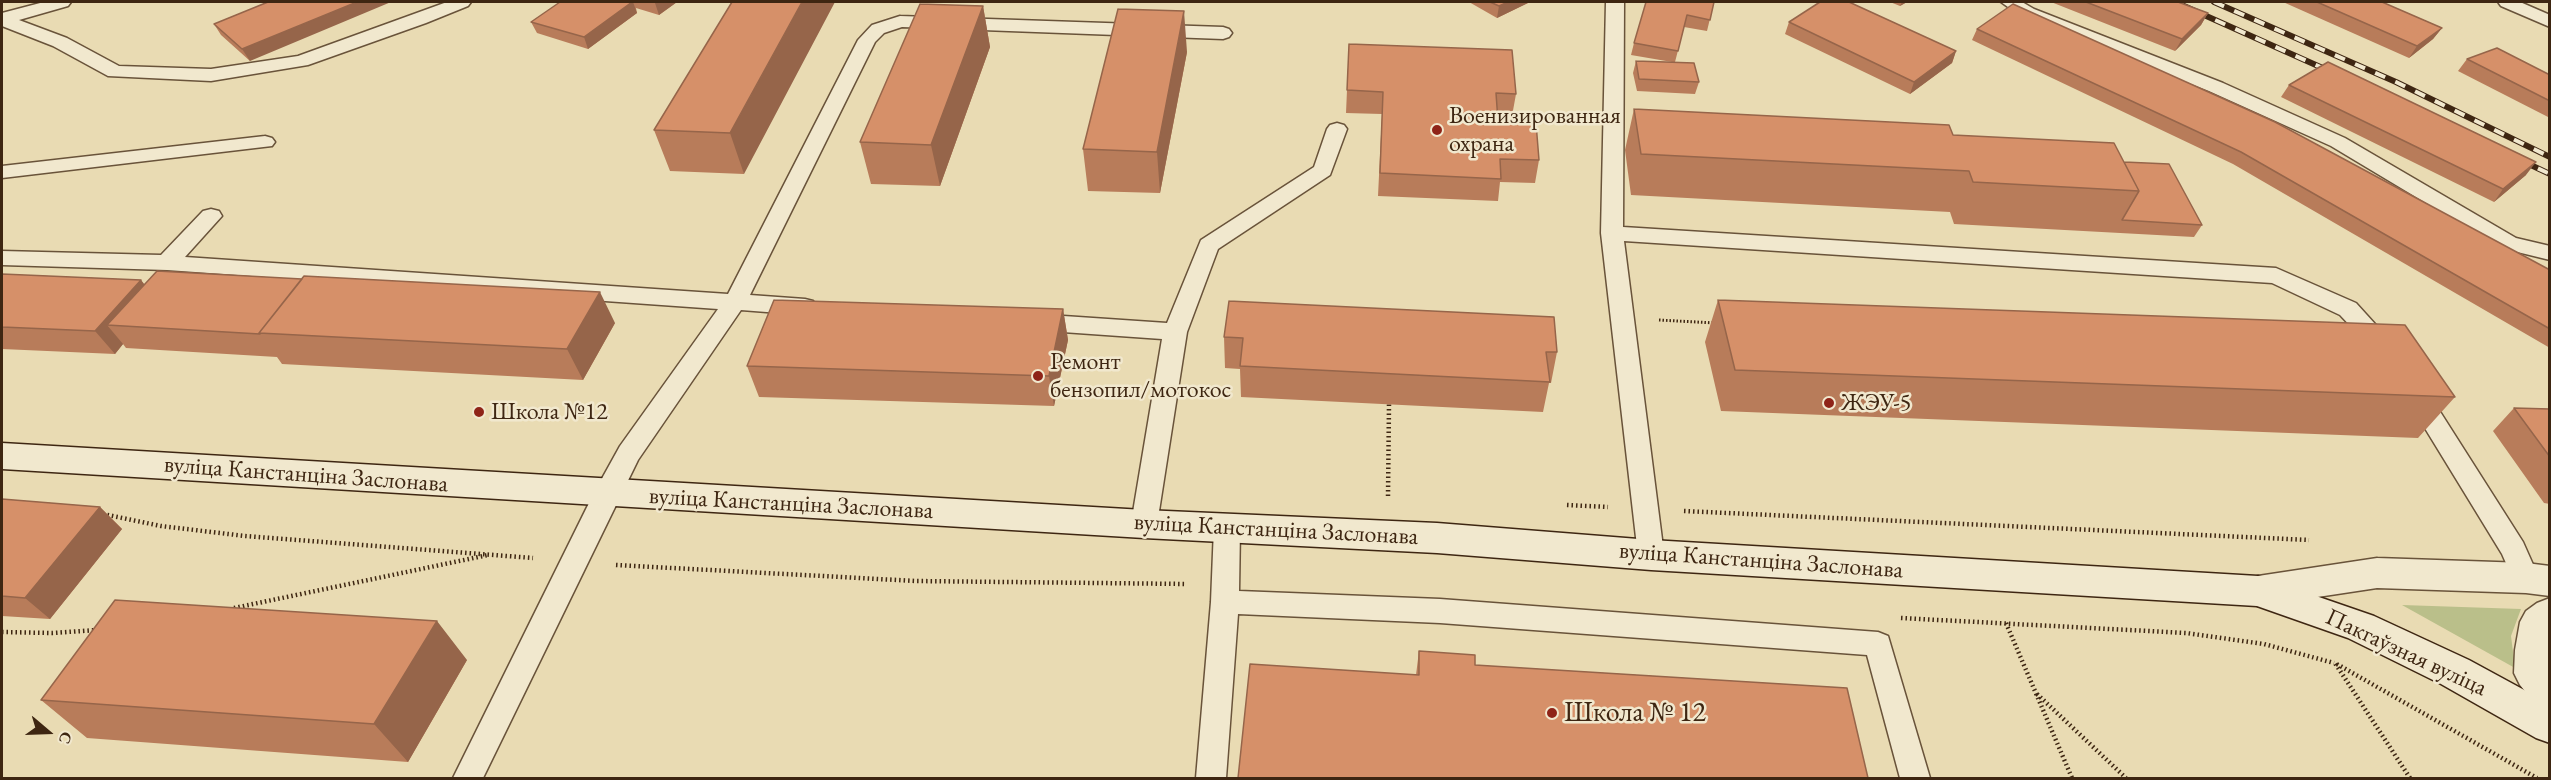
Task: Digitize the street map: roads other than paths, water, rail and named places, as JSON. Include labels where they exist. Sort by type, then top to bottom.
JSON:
[{"type":"street","name":"вуліца Канстанціна Заслонава","points":[[2,456],[1144,524],[1426,537],[1651,555],[2258,591],[2377,573],[2538,580]]},
{"type":"street","name":"Пакгаўзная вуліца","points":[[2258,591],[2361,627],[2455,672],[2550,725]]},
{"type":"street","points":[[2550,615],[2539,622],[2534,673],[2550,693]]},
{"type":"lane","points":[[2,19],[62,2]]},
{"type":"lane","points":[[2,19],[60,42],[115,72],[211,75],[301,61],[420,20],[462,2]]},
{"type":"lane","points":[[1615,2],[1612,233],[1620,318],[1651,555]]},
{"type":"lane","points":[[2010,2],[2028,13],[2216,87],[2338,142],[2509,243],[2550,253]]},
{"type":"lane","points":[[2507,2],[2550,22]]},
{"type":"lane","points":[[468,778],[607,493],[629,453],[735,302],[867,40],[878,28],[900,21],[1222,33]]},
{"type":"lane","points":[[1144,524],[1175,332],[1209,245],[1323,170],[1337,129]]},
{"type":"lane","points":[[2,172],[265,142]]},
{"type":"lane","points":[[167,263],[211,216]]},
{"type":"lane","points":[[1612,233],[2276,276],[2348,309],[2390,352],[2514,550],[2538,580]]},
{"type":"lane","points":[[2,258],[167,263],[830,309]]},
{"type":"lane","points":[[1009,321],[1175,332]]},
{"type":"lane","points":[[1210,778],[1226,594],[1227,528]]},
{"type":"lane","points":[[1226,594],[1878,644],[1914,778]]},
{"type":"railway","points":[[2175,2],[2336,74]]},
{"type":"railway","points":[[2214,2],[2396,82],[2550,157]]},
{"type":"railway","points":[[2518,159],[2550,174]]},
{"type":"place","name":"Военизированная охрана","points":[[1437,130]]},
{"type":"place","name":"Ремонт бензопил/мотокос","points":[[1038,376]]},
{"type":"place","name":"ЖЭУ-5","points":[[1829,403]]},
{"type":"place","name":"Школа №12","points":[[479,412]]},
{"type":"place","name":"Школа № 12","points":[[1552,713]]}]
